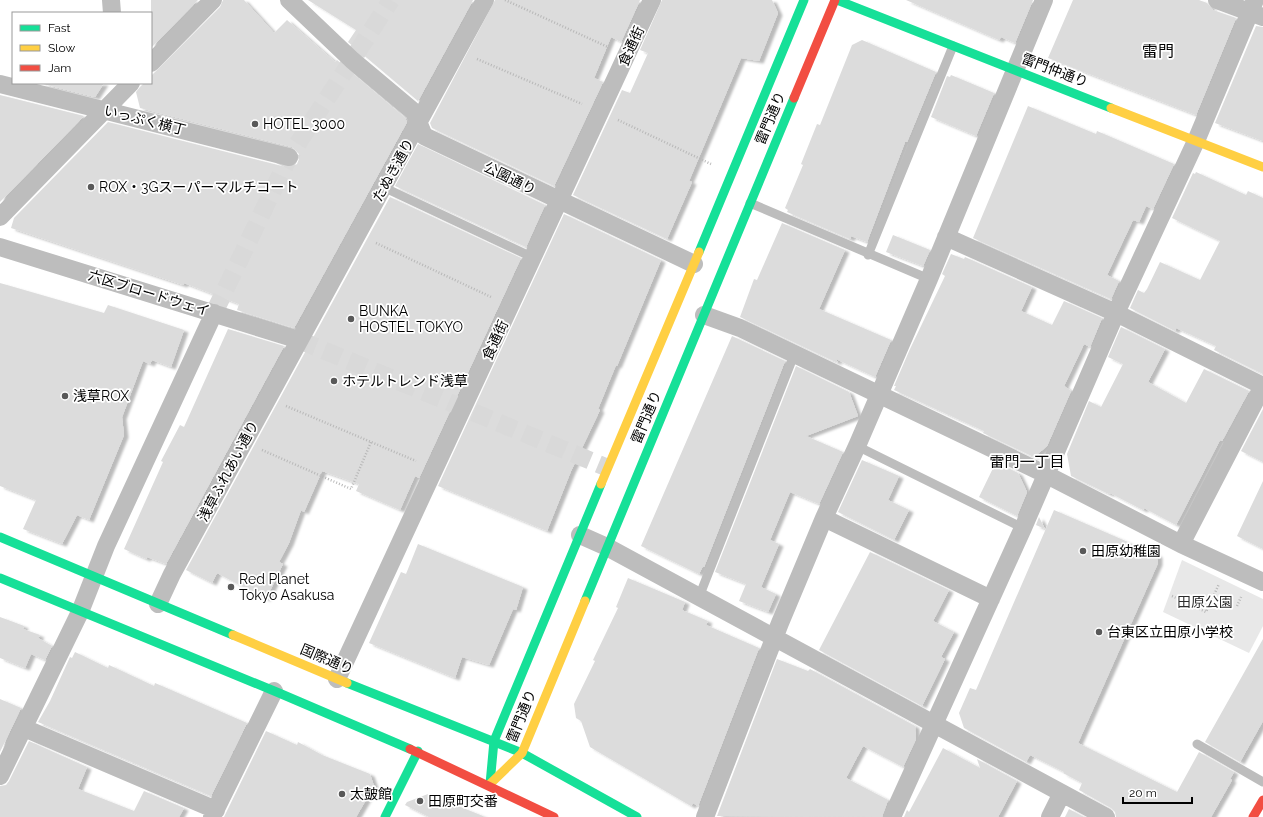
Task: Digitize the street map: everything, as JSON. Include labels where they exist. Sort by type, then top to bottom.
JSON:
[{"type":"street","points":[[111,0],[112,12]]},
{"type":"street","points":[[152,62],[213,0]]},
{"type":"street","name":"たぬき通り","points":[[299,340],[485,0]]},
{"type":"street","name":"食通街","points":[[337,679],[534,258],[558,201],[652,0]]},
{"type":"street","name":"雷門通り","points":[[490,784],[494,741],[804,0]]},
{"type":"street","name":"雷門通り","points":[[490,784],[522,753],[750,203],[836,0]]},
{"type":"street","name":"雷門仲通り","points":[[836,0],[1263,167]]},
{"type":"street","points":[[705,817],[774,637],[946,237],[1044,0]]},
{"type":"street","points":[[892,817],[1023,528],[1045,474],[1116,313],[1256,10],[1217,0]]},
{"type":"street","name":"公園通り","points":[[292,1],[352,60],[414,112],[424,136],[558,201],[694,264]]},
{"type":"street","name":"いっぷく横丁","points":[[0,84],[289,157]]},
{"type":"street","points":[[0,217],[105,110],[122,87]]},
{"type":"street","points":[[946,237],[1116,313],[1263,386],[1181,544]]},
{"type":"street","name":"六区ブロードウェイ","points":[[0,247],[299,340]]},
{"type":"street","points":[[0,776],[80,612],[94,576],[214,313]]},
{"type":"street","points":[[704,315],[740,328],[1045,474],[1181,544],[1263,582]]},
{"type":"street","name":"浅草ふれあい通り","points":[[158,604],[172,574],[299,340]]},
{"type":"street","points":[[824,518],[991,599]]},
{"type":"street","points":[[580,535],[607,547],[1106,817]]},
{"type":"street","name":"国際通り","points":[[0,538],[94,576],[337,679],[522,753],[637,817]]},
{"type":"street","points":[[0,578],[418,751],[490,784],[554,817]]},
{"type":"street","points":[[24,728],[214,814],[274,691]]},
{"type":"street","points":[[385,817],[418,751]]},
{"type":"street","points":[[490,784],[530,807],[538,817]]},
{"type":"street","points":[[1050,817],[1062,793]]},
{"type":"street","points":[[1253,817],[1263,800]]},
{"type":"lane","points":[[868,255],[953,46]]},
{"type":"lane","points":[[383,187],[534,258]]},
{"type":"lane","points":[[750,203],[868,255],[928,279]]},
{"type":"lane","points":[[699,597],[794,355]]},
{"type":"lane","points":[[857,446],[1023,528]]},
{"type":"lane","points":[[1197,744],[1263,782]]},
{"type":"path","points":[[505,0],[627,56]]},
{"type":"path","points":[[357,234],[511,307]]},
{"type":"path","points":[[267,398],[434,469]]},
{"type":"path","points":[[244,442],[351,488],[371,442]]},
{"type":"path","points":[[1172,596],[1206,612],[1219,584]]},
{"type":"green space","name":"田原公園","points":[[1182,560],[1263,599],[1263,626],[1249,653],[1163,612]]},
{"type":"building","points":[[151,0],[198,0],[152,47]]},
{"type":"building","points":[[223,0],[244,0],[274,33],[287,20],[335,62],[337,60],[405,118],[407,122],[294,328],[237,310],[239,304],[184,283],[183,285],[11,228],[14,218],[108,122],[286,167],[292,167],[297,164],[299,154],[292,147],[140,108],[136,92],[143,84],[152,84],[152,75],[220,7]]},
{"type":"building","points":[[308,0],[473,0],[418,101],[348,42],[356,30]]},
{"type":"building","points":[[495,0],[640,0],[621,42],[611,37],[594,78],[603,82],[554,186],[432,128],[430,123]]},
{"type":"building","points":[[662,0],[772,0],[778,13],[759,61],[741,58],[689,181],[692,182],[667,239],[573,195],[622,90],[630,93],[648,53],[640,50]]},
{"type":"building","points":[[906,0],[1033,0],[1015,43],[1001,37],[999,40]]},
{"type":"building","points":[[1073,0],[1199,0],[1207,3],[1213,10],[1236,18],[1196,115],[1048,58]]},
{"type":"building","points":[[1256,26],[1263,27],[1263,141],[1215,123]]},
{"type":"building","points":[[862,40],[936,72],[907,142],[905,142],[867,242],[851,236],[850,239],[787,212],[788,210],[785,208],[803,165],[801,164],[817,124],[820,125],[852,45]]},
{"type":"building","points":[[951,75],[994,93],[976,136],[931,117],[947,76],[950,77]]},
{"type":"building","points":[[43,84],[103,84],[95,97]]},
{"type":"building","points":[[0,95],[84,116],[0,202]]},
{"type":"building","points":[[1028,106],[1096,134],[1097,131],[1174,164],[1153,209],[1146,206],[1139,222],[1133,220],[1107,275],[1119,281],[1111,299],[973,238]]},
{"type":"building","points":[[418,144],[545,205],[526,247],[395,186]]},
{"type":"building","points":[[1196,172],[1246,195],[1248,191],[1263,198],[1263,374],[1214,350],[1216,346],[1176,328],[1175,331],[1130,308],[1138,290],[1144,293],[1147,289],[1160,262],[1200,280],[1220,241],[1172,218],[1193,173],[1195,174]]},
{"type":"building","points":[[390,197],[521,258],[419,478],[415,476],[400,510],[356,491],[359,484],[322,471],[304,512],[301,510],[289,543],[279,562],[283,564],[266,599],[217,573],[212,583],[186,570]]},
{"type":"building","points":[[564,214],[661,260],[598,409],[600,410],[571,471],[547,531],[438,486]]},
{"type":"building","points":[[782,223],[845,250],[819,309],[891,340],[875,377],[836,359],[838,363],[740,317],[754,279],[757,280]]},
{"type":"building","points":[[893,235],[930,250],[923,266],[886,252]]},
{"type":"building","points":[[951,254],[964,259],[965,257],[1032,287],[1021,311],[1052,325],[1064,301],[1102,318],[1090,347],[1084,344],[1064,386],[1071,391],[1047,446],[1034,457],[983,433],[984,431],[894,390],[896,386],[894,386],[910,349],[945,276],[942,274]]},
{"type":"building","name":"浅草ROX","points":[[0,283],[104,313],[108,305],[184,330],[171,367],[152,360],[150,364],[143,361],[122,417],[124,435],[89,520],[77,515],[62,544],[23,529],[36,500],[0,486]]},
{"type":"building","points":[[1121,327],[1165,349],[1148,382],[1186,403],[1204,369],[1249,391],[1222,441],[1220,440],[1176,525],[1144,508],[1143,510],[1110,493],[1109,494],[1071,476],[1067,454],[1089,401],[1101,407],[1123,364],[1108,357]]},
{"type":"building","points":[[228,329],[284,346],[166,564],[147,557],[146,559],[124,549],[163,462],[161,461],[180,425],[184,427]]},
{"type":"building","points":[[732,336],[785,361],[704,567],[703,566],[699,574],[641,546]]},
{"type":"building","points":[[796,366],[849,392],[858,416],[806,436],[843,452],[819,504],[790,492],[770,540],[779,544],[761,587],[776,594],[768,612],[739,601],[746,584],[715,572]]},
{"type":"building","points":[[1263,409],[1263,462],[1241,451]]},
{"type":"building","points":[[862,460],[899,476],[888,500],[909,510],[894,540],[838,512]]},
{"type":"building","points":[[996,462],[1018,473],[1027,492],[1017,516],[979,497]]},
{"type":"building","points":[[1263,481],[1263,549],[1237,536]]},
{"type":"building","points":[[1054,510],[1158,555],[1158,563],[1078,743],[1177,792],[1199,752],[1234,772],[1230,779],[1232,780],[1211,817],[1116,817],[1115,812],[1111,808],[1079,790],[1082,783],[1063,773],[1064,772],[1030,755],[1026,762],[964,728],[959,713],[970,688],[976,690]]},
{"type":"building","points":[[1039,517],[1045,529],[1036,525]]},
{"type":"building","points":[[418,544],[523,587],[516,610],[513,609],[489,665],[462,657],[455,678],[369,643],[401,572],[406,574]]},
{"type":"building","points":[[870,552],[949,590],[933,621],[954,632],[941,657],[945,659],[922,706],[819,650]]},
{"type":"building","points":[[628,578],[685,602],[682,610],[708,621],[706,625],[759,648],[698,806],[693,803],[691,806],[590,747],[581,721],[576,718],[574,704],[618,608],[616,607]]},
{"type":"building","points":[[0,617],[24,626],[23,629],[40,635],[38,638],[52,646],[45,660],[31,654],[25,668],[0,658]]},
{"type":"building","points":[[1263,639],[1263,721],[1240,762],[1205,742]]},
{"type":"building","points":[[75,652],[108,668],[109,665],[154,686],[155,683],[247,723],[211,796],[38,722],[50,701],[70,657],[72,658]]},
{"type":"building","points":[[777,659],[808,671],[810,669],[915,726],[916,739],[903,767],[863,746],[846,778],[888,800],[882,817],[717,816]]},
{"type":"building","points":[[0,699],[21,708],[0,752]]},
{"type":"building","points":[[266,731],[297,745],[298,742],[322,755],[370,774],[374,786],[356,817],[224,817]]},
{"type":"building","points":[[29,741],[87,767],[78,789],[134,811],[144,791],[184,808],[179,817],[0,817],[0,786],[6,785],[9,781]]},
{"type":"building","points":[[943,748],[980,768],[977,759],[1017,781],[998,817],[904,817],[907,810],[909,812]]},
{"type":"building","points":[[428,794],[483,817],[429,817],[405,805],[407,802]]},
{"type":"building","points":[[1069,809],[1084,817],[1065,817]]},
{"type":"tunnel","points":[[214,313],[289,157],[391,0]]},
{"type":"tunnel","points":[[299,340],[608,468]]},
{"type":"traffic: fast","points":[[699,252],[804,0]]},
{"type":"traffic: fast","points":[[837,0],[1111,108]]},
{"type":"traffic: fast","points":[[585,601],[794,98]]},
{"type":"traffic: fast","points":[[490,784],[494,741],[601,484]]},
{"type":"traffic: fast","points":[[0,537],[233,635]]},
{"type":"traffic: fast","points":[[0,578],[279,693],[410,749]]},
{"type":"traffic: fast","points":[[347,683],[522,753],[637,817]]},
{"type":"traffic: fast","points":[[385,817],[418,751]]},
{"type":"traffic: slow","points":[[1111,108],[1263,167]]},
{"type":"traffic: slow","points":[[601,484],[699,252]]},
{"type":"traffic: slow","points":[[490,784],[522,753],[585,601]]},
{"type":"traffic: slow","points":[[233,635],[347,683]]},
{"type":"traffic: jam","points":[[794,98],[835,0]]},
{"type":"traffic: jam","points":[[410,749],[554,817]]},
{"type":"traffic: jam","points":[[1253,817],[1263,800]]},
{"type":"place","name":"HOTEL 3000","points":[[255,124]]},
{"type":"place","name":"ROX・3Gスーパーマルチコート","points":[[91,187]]},
{"type":"place","name":"BUNKA HOSTEL TOKYO","points":[[351,319]]},
{"type":"place","name":"ホテルトレンド浅草","points":[[334,381]]},
{"type":"place","name":"浅草ROX","points":[[65,396]]},
{"type":"place","name":"田原幼稚園","points":[[1083,551]]},
{"type":"place","name":"Red Planet Tokyo Asakusa","points":[[231,587]]},
{"type":"place","name":"台東区立田原小学校","points":[[1099,632]]},
{"type":"place","name":"太皷館","points":[[342,794]]},
{"type":"place","name":"田原町交番","points":[[420,801]]},
{"type":"district","name":"雷門","points":[[1158,51]]},
{"type":"district","name":"雷門一丁目","points":[[1027,462]]}]
